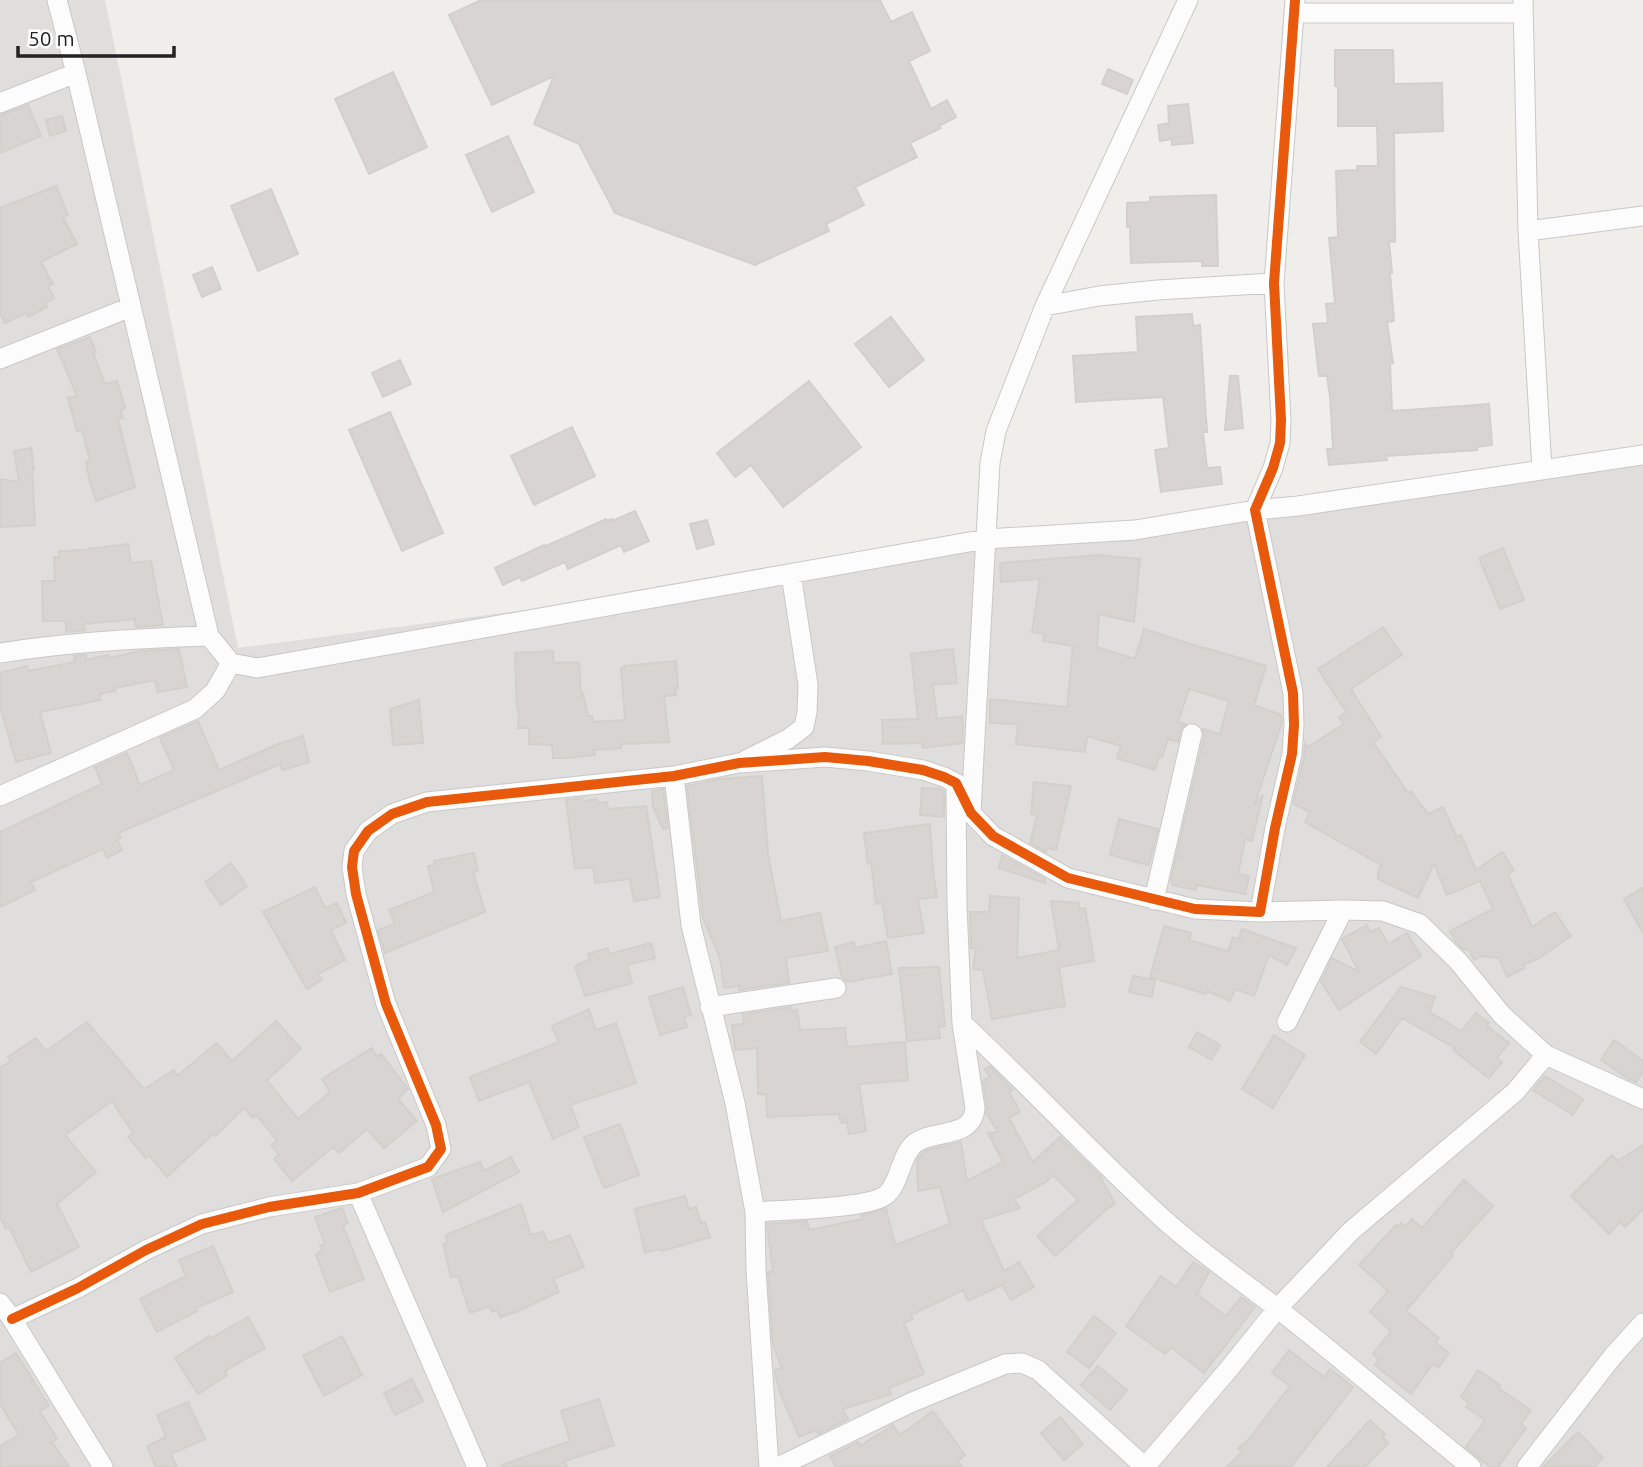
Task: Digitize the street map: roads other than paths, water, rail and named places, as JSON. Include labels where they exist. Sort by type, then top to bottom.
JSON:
[{"type":"street","points":[[57,0],[209,636],[232,663],[257,668],[986,539],[1135,530],[1255,510],[1643,455]]},
{"type":"street","points":[[971,813],[989,463],[996,431],[1045,306],[1188,0]]},
{"type":"street","points":[[1260,912],[1292,754],[1294,724],[1293,692],[1255,510],[1273,468],[1280,443],[1273,284],[1296,6],[1523,6],[1528,231],[1542,470]]},
{"type":"street","points":[[0,103],[76,73]]},
{"type":"street","points":[[1528,231],[1643,216]]},
{"type":"street","points":[[1045,306],[1099,296],[1158,290],[1273,284]]},
{"type":"street","points":[[0,359],[131,307]]},
{"type":"street","points":[[739,763],[788,739],[804,727],[808,685],[791,574]]},
{"type":"street","points":[[0,653],[44,646],[127,639],[209,636]]},
{"type":"street","points":[[0,796],[195,709],[215,691],[232,663]]},
{"type":"street","points":[[1154,900],[1192,734]]},
{"type":"street","points":[[103,1467],[6,1311],[78,1288],[146,1250],[202,1224],[269,1207],[358,1193],[428,1167],[441,1149],[436,1125],[386,1004],[356,894],[352,867],[354,850],[368,831],[392,814],[427,802],[674,776],[739,763],[825,757],[923,770],[956,783],[971,813],[993,836],[1068,878],[1195,909],[1260,912],[1382,911],[1420,923],[1458,961],[1502,1015],[1546,1055],[1643,1099]]},
{"type":"street","points":[[674,776],[691,925],[735,1103],[755,1212],[756,1270],[769,1467]]},
{"type":"street","points":[[755,1212],[833,1207],[876,1200],[891,1189],[913,1144],[970,1123],[974,1115],[962,1023],[956,783]]},
{"type":"street","points":[[1287,1022],[1343,910]]},
{"type":"street","points":[[710,1007],[836,988]]},
{"type":"street","points":[[962,1023],[1161,1217],[1471,1467]]},
{"type":"street","points":[[778,1467],[910,1403],[1005,1364],[1022,1363],[1038,1370],[1145,1467],[1277,1308],[1351,1231],[1515,1092],[1546,1055]]},
{"type":"street","points":[[358,1193],[477,1467]]},
{"type":"street","points":[[1527,1467],[1643,1323]]}]
